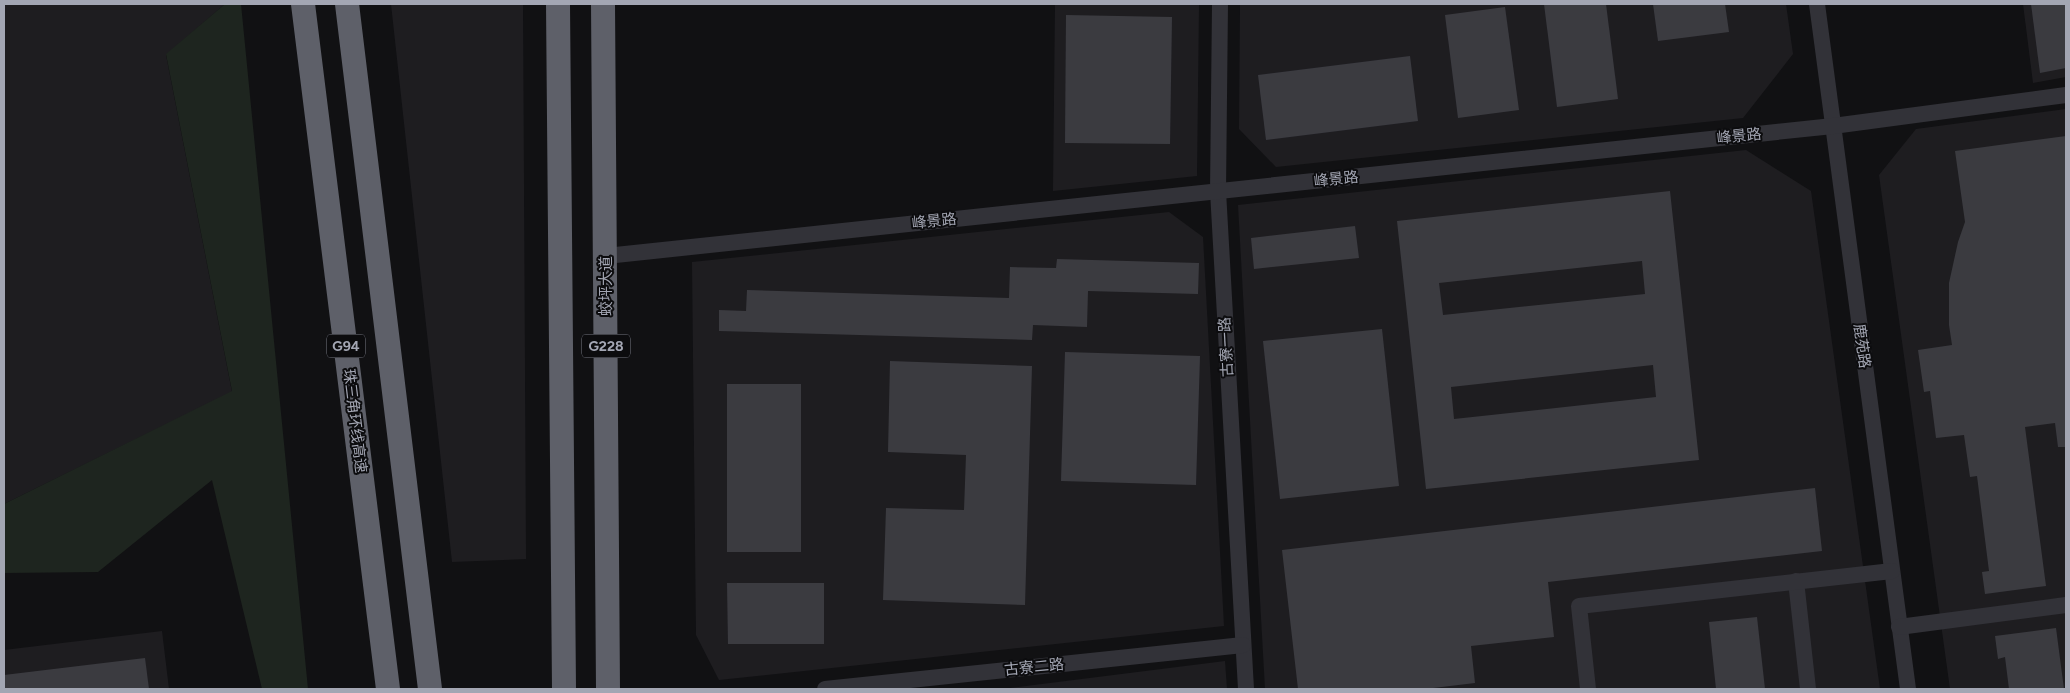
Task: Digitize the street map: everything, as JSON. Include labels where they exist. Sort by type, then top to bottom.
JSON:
[{"type":"highway","name":"珠三角环线高速","points":[[303,4],[388,689]]},
{"type":"highway","name":"G94","points":[[347,4],[430,689]]},
{"type":"highway","name":"G228","points":[[558,4],[564,689]]},
{"type":"highway","name":"蛟坪大道","points":[[603,4],[608,689]]},
{"type":"street","name":"古寮一路","points":[[1220,4],[1218,191],[1246,689]]},
{"type":"street","name":"鹿苑路","points":[[1816,4],[1908,689]]},
{"type":"street","name":"峰景路","points":[[606,256],[1833,126],[2066,95]]},
{"type":"street","points":[[1588,689],[1579,606],[1892,571]]},
{"type":"street","points":[[1796,581],[1808,689]]},
{"type":"street","points":[[1899,627],[2066,605]]},
{"type":"street","name":"古寮二路","points":[[826,689],[1243,645]]},
{"type":"shaded area","points":[[4,4],[225,4],[166,55],[232,392],[4,504]]},
{"type":"shaded area","points":[[225,4],[241,4],[308,689],[262,689],[212,480],[98,572],[4,573],[4,504],[232,391],[166,54]]},
{"type":"shaded area","points":[[391,4],[523,4],[526,559],[452,562]]},
{"type":"shaded area","points":[[1055,4],[1199,4],[1197,176],[1053,191]]},
{"type":"shaded area","points":[[1240,4],[1786,4],[1793,54],[1743,118],[1276,167],[1239,129]]},
{"type":"shaded area","points":[[2023,4],[2066,4],[2066,77],[2033,83]]},
{"type":"shaded area","points":[[2066,109],[2066,689],[1950,689],[1879,175],[1916,129]]},
{"type":"shaded area","points":[[1746,150],[1811,191],[1880,689],[1265,689],[1238,205]]},
{"type":"shaded area","points":[[1169,212],[1203,237],[1224,626],[719,680],[696,635],[692,262]]},
{"type":"shaded area","points":[[162,631],[169,689],[4,689],[4,650]]},
{"type":"shaded area","points":[[1225,661],[1227,689],[1002,689]]},
{"type":"building","points":[[1544,4],[1606,4],[1618,99],[1557,107]]},
{"type":"building","points":[[1653,4],[1725,4],[1729,32],[1658,41]]},
{"type":"building","points":[[2031,4],[2066,4],[2066,68],[2040,73]]},
{"type":"building","points":[[1505,7],[1519,110],[1458,118],[1445,15]]},
{"type":"building","points":[[1066,15],[1172,17],[1170,144],[1065,143]]},
{"type":"building","points":[[1410,56],[1418,121],[1266,140],[1258,75]]},
{"type":"building","points":[[2066,136],[2066,447],[2058,447],[2055,423],[2025,427],[2046,586],[1985,594],[1982,572],[1989,571],[1977,476],[1970,477],[1964,435],[1936,438],[1930,391],[1924,392],[1918,350],[1952,345],[1949,325],[1949,283],[1958,242],[1965,222],[1955,151]]},
{"type":"building","points":[[1670,191],[1699,460],[1426,489],[1397,221]],"holes":[[[1642,261],[1645,294],[1443,315],[1439,283]],[[1653,365],[1656,397],[1454,419],[1451,387]]]},
{"type":"building","points":[[1355,226],[1359,258],[1254,269],[1251,238]]},
{"type":"building","points":[[1057,259],[1199,263],[1198,294],[1088,291],[1087,327],[1033,325],[1032,340],[719,331],[719,310],[746,311],[747,290],[1009,298],[1010,267],[1056,268]]},
{"type":"building","points":[[1382,329],[1399,486],[1280,499],[1263,341]]},
{"type":"building","points":[[1065,352],[1200,356],[1196,485],[1061,481]]},
{"type":"building","points":[[890,361],[1032,366],[1025,605],[883,600],[886,508],[964,510],[966,455],[888,452]]},
{"type":"building","points":[[727,384],[801,384],[801,552],[727,552]]},
{"type":"building","points":[[1815,488],[1822,551],[1548,582],[1554,637],[1471,646],[1475,683],[1425,689],[1298,689],[1282,550]]},
{"type":"building","points":[[727,583],[824,583],[824,644],[728,644]]},
{"type":"building","points":[[1757,617],[1765,689],[1716,689],[1709,622]]},
{"type":"building","points":[[2056,628],[2064,689],[2009,689],[2005,657],[1998,659],[1995,636]]},
{"type":"building","points":[[145,658],[149,689],[5,689],[4,675]]}]
